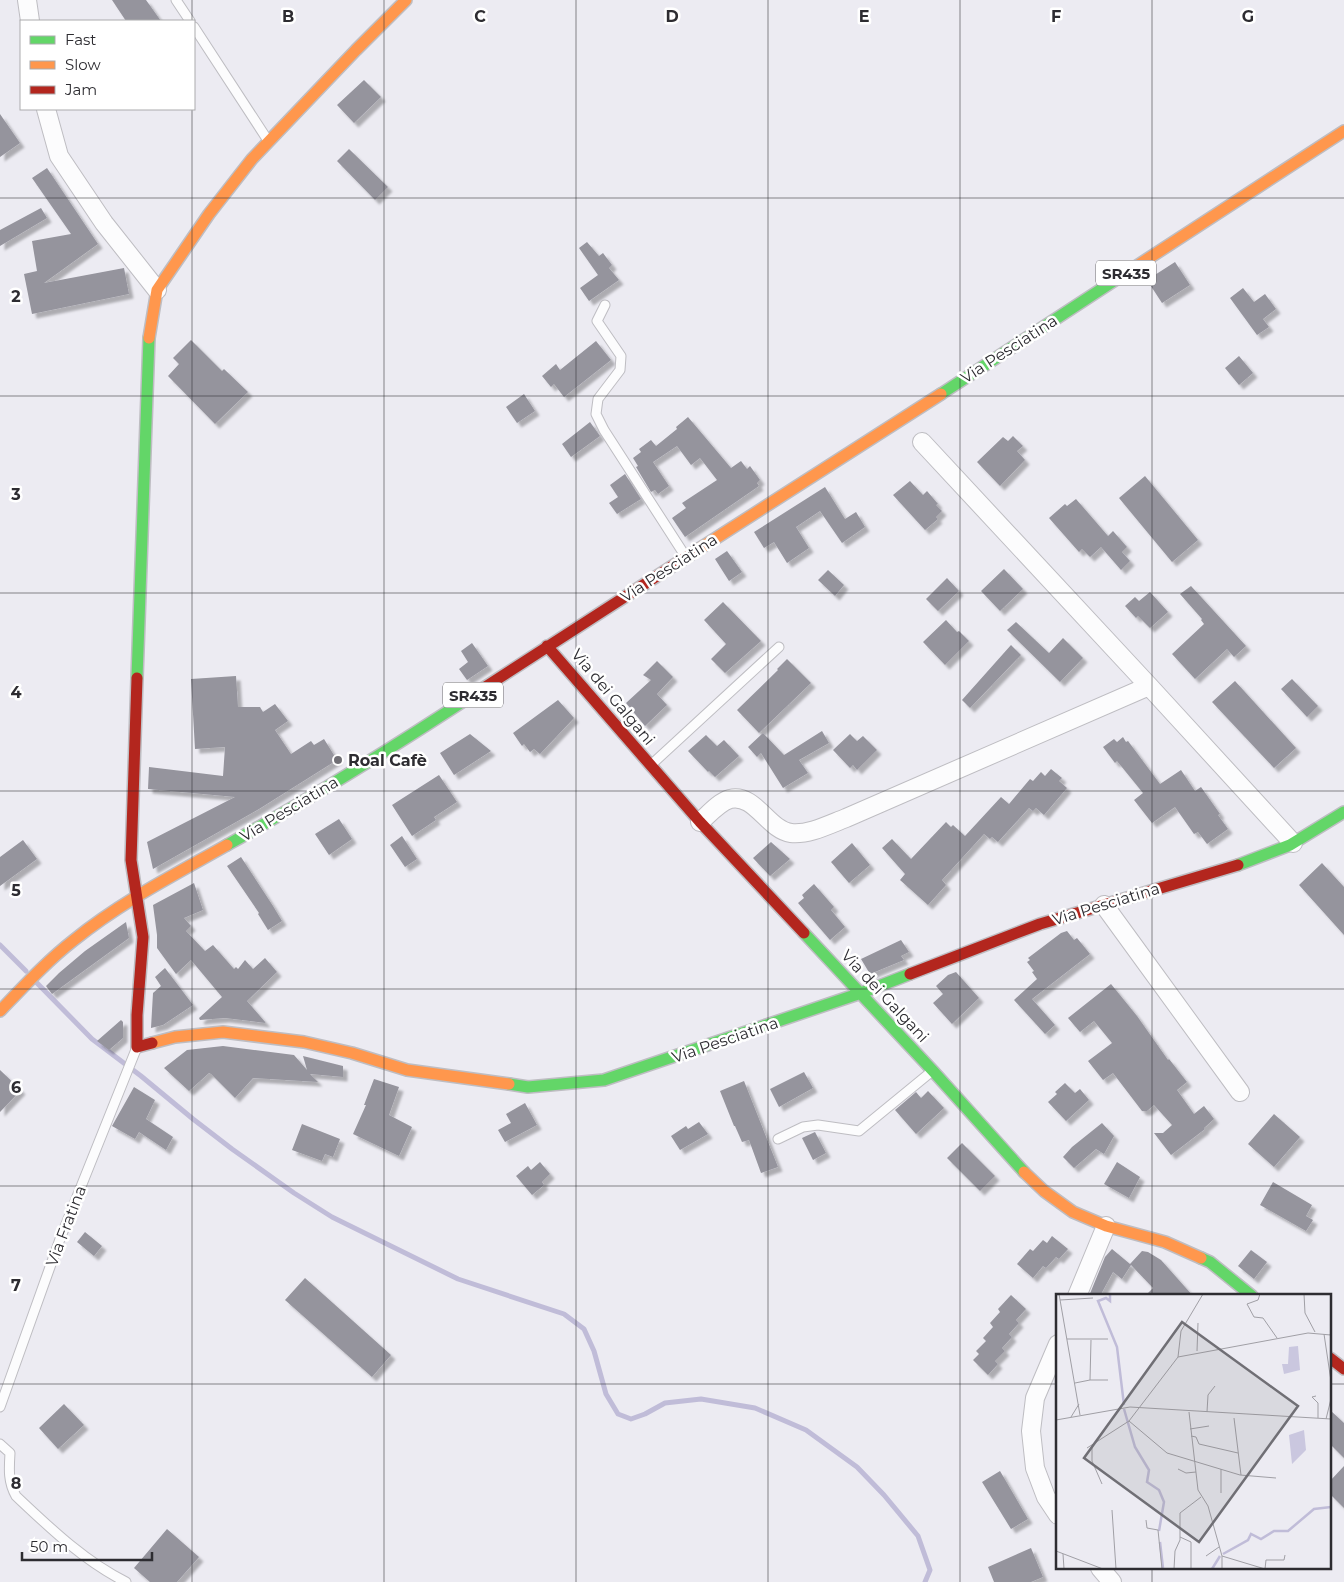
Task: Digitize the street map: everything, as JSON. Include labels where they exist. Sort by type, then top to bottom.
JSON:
[{"type":"street","points":[[27,0],[30,20]]},
{"type":"street","points":[[137,1047],[142,937],[131,860],[149,336],[158,290],[209,214],[252,158],[406,0]]},
{"type":"street","points":[[46,110],[59,156],[104,223],[158,290]]},
{"type":"street","name":"Via Pesciatina","points":[[0,1011],[38,972],[75,939],[136,896],[279,816],[441,716],[1344,131]]},
{"type":"street","points":[[922,442],[1293,843]]},
{"type":"street","name":"Via dei Galgani","points":[[548,646],[700,822],[1044,1191],[1074,1212],[1106,1226],[1165,1242],[1210,1262],[1250,1294]]},
{"type":"street","points":[[700,822],[729,799],[742,799],[752,805],[776,828],[790,833],[803,833],[846,818],[1149,686]]},
{"type":"street","name":"Via Pesciatina","points":[[137,1047],[175,1037],[223,1032],[304,1042],[352,1053],[407,1070],[528,1087],[604,1080],[861,993],[1040,924],[1231,867],[1293,843],[1344,812]]},
{"type":"street","points":[[1104,905],[1240,1092]]},
{"type":"street","points":[[1078,1294],[1106,1226]]},
{"type":"street","points":[[1056,1349],[1035,1398],[1031,1431],[1035,1468],[1046,1497],[1056,1513]]},
{"type":"street","points":[[1332,1360],[1344,1369]]},
{"type":"street","points":[[1102,1570],[1112,1582]]},
{"type":"lane","points":[[176,0],[189,20]]},
{"type":"lane","points":[[195,29],[269,141]]},
{"type":"lane","points":[[605,306],[597,321],[621,356],[620,370],[598,399],[596,414],[604,430],[686,557]]},
{"type":"lane","points":[[650,766],[779,647]]},
{"type":"lane","name":"Via Fratina","points":[[0,1407],[60,1239],[137,1047]]},
{"type":"lane","points":[[778,1139],[803,1127],[818,1125],[859,1130],[933,1071]]},
{"type":"lane","points":[[0,1444],[10,1453],[9,1477],[11,1488],[16,1496],[84,1557],[126,1582]]},
{"type":"building","points":[[112,0],[146,0],[160,20],[125,20]]},
{"type":"building","points":[[364,80],[381,97],[354,123],[337,105]]},
{"type":"building","points":[[0,114],[20,143],[0,157]]},
{"type":"building","points":[[349,149],[388,187],[375,200],[337,161]]},
{"type":"building","points":[[47,168],[98,244],[44,283],[124,268],[129,294],[32,314],[24,274],[37,271],[32,241],[71,234],[32,178]]},
{"type":"building","points":[[41,208],[47,218],[0,246],[0,230]]},
{"type":"building","points":[[587,242],[599,256],[603,253],[612,265],[609,268],[619,280],[589,301],[580,288],[598,275],[579,248]]},
{"type":"building","points":[[1175,262],[1190,285],[1162,303],[1147,280]]},
{"type":"building","points":[[1243,288],[1254,302],[1265,294],[1276,309],[1263,319],[1269,327],[1257,335],[1230,298]]},
{"type":"building","points":[[191,340],[222,371],[224,369],[248,392],[215,424],[168,376],[179,364],[173,358]]},
{"type":"building","points":[[596,341],[611,360],[564,397],[554,384],[551,387],[542,376],[556,364],[560,370]]},
{"type":"building","points":[[1239,356],[1253,373],[1239,385],[1225,368]]},
{"type":"building","points":[[524,394],[535,411],[517,423],[506,407]]},
{"type":"building","points":[[688,417],[731,468],[741,461],[747,469],[750,466],[760,480],[757,483],[759,486],[685,537],[672,518],[686,508],[682,503],[717,480],[700,458],[691,465],[677,446],[653,462],[669,486],[658,494],[655,490],[651,492],[636,467],[638,466],[633,458],[641,452],[639,449],[651,440],[656,446],[677,429],[676,427]]},
{"type":"building","points":[[590,422],[600,436],[571,457],[562,444]]},
{"type":"building","points":[[1013,436],[1023,446],[1017,451],[1025,460],[1000,486],[977,462],[1003,437],[1008,441]]},
{"type":"building","points":[[625,474],[641,499],[617,514],[609,503],[618,497],[610,485]]},
{"type":"building","points":[[1145,476],[1198,540],[1172,562],[1119,498]]},
{"type":"building","points":[[910,481],[923,495],[927,491],[942,511],[936,517],[938,519],[925,530],[893,495]]},
{"type":"building","points":[[825,487],[845,519],[856,512],[865,527],[842,543],[820,511],[796,527],[809,548],[787,563],[774,542],[764,548],[754,532]]},
{"type":"building","points":[[1076,499],[1108,536],[1113,531],[1127,547],[1122,552],[1130,561],[1121,570],[1101,547],[1090,557],[1082,549],[1079,552],[1049,518],[1065,504],[1067,506]]},
{"type":"building","points":[[727,551],[742,572],[729,581],[715,559]]},
{"type":"building","points":[[1004,569],[1023,589],[1000,611],[981,591]]},
{"type":"building","points":[[828,570],[844,585],[835,596],[818,580]]},
{"type":"building","points":[[947,578],[959,591],[938,611],[926,599]]},
{"type":"building","points":[[1191,586],[1246,646],[1234,657],[1227,649],[1195,679],[1172,654],[1204,624],[1202,619],[1180,594]]},
{"type":"building","points":[[1150,592],[1168,612],[1150,628],[1138,616],[1136,618],[1125,606],[1135,597],[1139,601]]},
{"type":"building","points":[[723,602],[761,641],[725,673],[711,659],[726,644],[704,620]]},
{"type":"building","points":[[946,620],[969,641],[945,665],[923,642]]},
{"type":"building","points":[[1016,622],[1049,653],[1063,638],[1083,658],[1060,682],[1007,630]]},
{"type":"building","points":[[472,643],[488,666],[467,680],[459,669],[468,662],[461,651]]},
{"type":"building","points":[[1011,645],[1021,655],[970,708],[962,700]]},
{"type":"building","points":[[787,659],[811,683],[759,733],[737,710]]},
{"type":"building","points":[[657,661],[673,677],[657,694],[667,705],[645,726],[626,703],[651,680],[643,675]]},
{"type":"building","points":[[236,676],[238,707],[260,707],[263,712],[275,704],[288,721],[275,730],[291,754],[311,741],[314,745],[324,739],[337,760],[259,809],[153,869],[147,842],[235,797],[148,789],[149,767],[223,776],[225,747],[195,749],[191,679]]},
{"type":"building","points":[[1292,679],[1318,706],[1307,717],[1281,689]]},
{"type":"building","points":[[1235,681],[1296,748],[1274,768],[1212,702]]},
{"type":"building","points":[[558,700],[574,718],[540,754],[534,749],[530,752],[524,744],[522,746],[513,733]]},
{"type":"building","points":[[822,731],[829,743],[799,760],[808,773],[783,788],[761,753],[757,757],[748,747],[763,733],[784,755]]},
{"type":"building","points":[[470,734],[491,751],[454,775],[440,753]]},
{"type":"building","points":[[850,734],[857,741],[863,736],[877,750],[857,770],[853,765],[850,768],[833,750]]},
{"type":"building","points":[[706,735],[717,746],[724,740],[739,756],[715,777],[688,751]]},
{"type":"building","points":[[1123,737],[1160,784],[1181,770],[1195,791],[1201,787],[1228,829],[1207,844],[1198,832],[1194,834],[1175,807],[1152,823],[1134,800],[1143,793],[1103,747],[1114,739],[1117,742]]},
{"type":"building","points":[[1051,769],[1062,778],[1059,781],[1067,788],[1044,815],[1036,808],[1033,811],[1029,808],[998,842],[984,834],[942,880],[946,885],[928,905],[900,880],[905,874],[882,848],[892,839],[911,859],[946,822],[951,827],[953,825],[965,836],[1001,797],[1009,804],[1030,779],[1033,781],[1041,772],[1045,776]]},
{"type":"building","points":[[439,775],[457,802],[434,817],[436,820],[412,836],[392,805]]},
{"type":"building","points":[[339,819],[352,839],[329,855],[315,834]]},
{"type":"building","points":[[402,836],[417,859],[405,867],[390,845]]},
{"type":"building","points":[[23,840],[37,859],[0,886],[0,857]]},
{"type":"building","points":[[771,842],[790,859],[770,876],[753,858]]},
{"type":"building","points":[[852,843],[870,865],[849,883],[831,862]]},
{"type":"building","points":[[241,857],[282,921],[268,930],[259,913],[227,866]]},
{"type":"building","points":[[1322,863],[1344,887],[1344,935],[1299,885]]},
{"type":"building","points":[[194,883],[203,910],[184,918],[191,926],[186,931],[205,951],[213,945],[234,969],[236,967],[238,969],[245,960],[253,969],[265,958],[277,972],[247,1001],[266,1023],[225,1018],[200,1020],[199,1018],[222,997],[191,960],[176,974],[157,948],[153,905]]},
{"type":"building","points":[[814,884],[834,907],[831,910],[845,927],[830,940],[798,903],[804,898],[802,895]]},
{"type":"building","points":[[126,922],[129,938],[52,994],[46,986],[59,973],[85,951]]},
{"type":"building","points":[[1067,931],[1074,940],[1077,938],[1090,954],[1032,999],[1055,1025],[1045,1034],[1014,1000],[1037,979],[1027,962],[1030,960],[1028,958],[1061,933]]},
{"type":"building","points":[[901,940],[909,952],[901,956],[904,960],[870,974],[861,959]]},
{"type":"building","points":[[165,968],[193,1005],[163,1025],[151,1028],[153,993],[161,986],[155,977]]},
{"type":"building","points":[[956,972],[979,998],[952,1024],[933,1003],[943,994],[936,986],[948,975]]},
{"type":"building","points":[[1111,984],[1137,1016],[1168,1060],[1187,1082],[1177,1090],[1194,1114],[1204,1106],[1214,1119],[1205,1129],[1171,1155],[1154,1133],[1163,1133],[1172,1125],[1154,1105],[1147,1111],[1142,1111],[1113,1073],[1103,1080],[1088,1061],[1112,1043],[1094,1021],[1080,1032],[1068,1018]]},
{"type":"building","points":[[121,1020],[123,1022],[123,1038],[109,1050],[97,1041]]},
{"type":"building","points":[[223,1046],[294,1055],[307,1070],[303,1056],[343,1066],[343,1077],[310,1074],[318,1082],[253,1078],[235,1098],[209,1073],[189,1091],[164,1068],[187,1050]]},
{"type":"building","points":[[0,1070],[21,1090],[0,1112]]},
{"type":"building","points":[[804,1072],[813,1088],[779,1107],[770,1089]]},
{"type":"building","points":[[374,1079],[399,1087],[389,1115],[412,1127],[399,1156],[353,1134],[366,1105],[364,1105]]},
{"type":"building","points":[[744,1081],[778,1167],[761,1173],[749,1140],[742,1142],[720,1091]]},
{"type":"building","points":[[1065,1083],[1075,1093],[1080,1089],[1089,1100],[1066,1121],[1048,1102]]},
{"type":"building","points":[[134,1087],[155,1100],[146,1119],[173,1137],[166,1150],[139,1132],[135,1139],[112,1126]]},
{"type":"building","points":[[928,1091],[944,1108],[916,1134],[895,1110],[916,1092],[921,1098]]},
{"type":"building","points":[[525,1103],[537,1125],[505,1142],[498,1130],[511,1123],[506,1114]]},
{"type":"building","points":[[1274,1114],[1300,1137],[1274,1167],[1248,1144]]},
{"type":"building","points":[[699,1122],[708,1134],[680,1150],[671,1136],[686,1126],[688,1129]]},
{"type":"building","points":[[1102,1123],[1114,1136],[1104,1154],[1096,1149],[1074,1168],[1063,1157],[1072,1147]]},
{"type":"building","points":[[302,1124],[340,1139],[333,1157],[325,1154],[322,1161],[292,1150]]},
{"type":"building","points":[[815,1132],[826,1153],[813,1160],[802,1138]]},
{"type":"building","points":[[962,1143],[995,1176],[980,1191],[947,1158]]},
{"type":"building","points":[[540,1162],[550,1174],[542,1182],[544,1185],[532,1195],[516,1176],[528,1166],[531,1170]]},
{"type":"building","points":[[1117,1162],[1140,1177],[1129,1198],[1104,1184]]},
{"type":"building","points":[[1273,1182],[1312,1205],[1306,1216],[1313,1220],[1306,1231],[1260,1205]]},
{"type":"building","points":[[85,1232],[102,1246],[94,1256],[77,1242]]},
{"type":"building","points":[[1052,1236],[1068,1249],[1059,1259],[1056,1257],[1046,1268],[1043,1266],[1033,1278],[1017,1264],[1030,1249],[1033,1251],[1043,1240],[1047,1243]]},
{"type":"building","points":[[1112,1249],[1130,1264],[1142,1251],[1148,1252],[1161,1260],[1191,1294],[1147,1294],[1153,1288],[1131,1265],[1122,1279],[1113,1272],[1101,1294],[1090,1294],[1105,1257]]},
{"type":"building","points":[[1251,1250],[1267,1262],[1254,1279],[1238,1266]]},
{"type":"building","points":[[305,1278],[391,1355],[372,1377],[285,1300]]},
{"type":"building","points":[[1011,1295],[1026,1309],[1016,1320],[1019,1323],[1009,1334],[1012,1337],[1002,1348],[1005,1351],[995,1361],[998,1364],[988,1375],[973,1360],[979,1354],[976,1351],[986,1341],[983,1338],[993,1327],[990,1323],[1000,1312],[998,1309]]},
{"type":"building","points":[[64,1404],[84,1425],[58,1449],[39,1428]]},
{"type":"building","points":[[1332,1412],[1344,1423],[1344,1458],[1332,1446]]},
{"type":"building","points":[[1344,1466],[1344,1508],[1332,1496],[1332,1479]]},
{"type":"building","points":[[1000,1471],[1028,1519],[1011,1529],[982,1482]]},
{"type":"building","points":[[167,1529],[199,1557],[177,1582],[150,1582],[134,1568]]},
{"type":"building","points":[[1031,1548],[1043,1577],[1031,1582],[994,1582],[988,1567]]},
{"type":"waterway","points":[[0,945],[26,971]]},
{"type":"waterway","points":[[37,983],[92,1039],[232,1149],[294,1193],[332,1217],[458,1279],[564,1314],[584,1329],[594,1351],[606,1394],[618,1414],[631,1419],[665,1403],[701,1399],[755,1408],[806,1430],[857,1467],[884,1495],[918,1536],[930,1570],[925,1582]]},
{"type":"traffic: fast","points":[[941,394],[1126,273]]},
{"type":"traffic: fast","points":[[137,678],[149,338]]},
{"type":"traffic: fast","points":[[227,845],[354,770],[479,691]]},
{"type":"traffic: fast","points":[[1238,865],[1290,845],[1344,812]]},
{"type":"traffic: fast","points":[[804,933],[1024,1172]]},
{"type":"traffic: fast","points":[[509,1084],[528,1087],[604,1080],[861,993],[910,974]]},
{"type":"traffic: fast","points":[[1201,1258],[1210,1262],[1250,1294]]},
{"type":"traffic: slow","points":[[149,338],[157,290],[209,214],[252,159],[406,0]]},
{"type":"traffic: slow","points":[[1126,273],[1344,131]]},
{"type":"traffic: slow","points":[[699,549],[941,394]]},
{"type":"traffic: slow","points":[[0,1011],[54,956],[92,926],[148,890],[227,845]]},
{"type":"traffic: slow","points":[[152,1043],[175,1037],[223,1032],[304,1042],[352,1053],[407,1070],[509,1084]]},
{"type":"traffic: slow","points":[[1024,1172],[1044,1191],[1073,1212],[1106,1226],[1165,1242],[1201,1258]]},
{"type":"traffic: jam","points":[[479,691],[699,549]]},
{"type":"traffic: jam","points":[[547,646],[700,822],[804,933]]},
{"type":"traffic: jam","points":[[137,678],[131,860],[143,937],[137,1015],[137,1047],[152,1043]]},
{"type":"traffic: jam","points":[[910,974],[1040,924],[1238,865]]},
{"type":"traffic: jam","points":[[1332,1360],[1344,1369]]},
{"type":"place","name":"Roal Cafè","points":[[338,760]]}]
